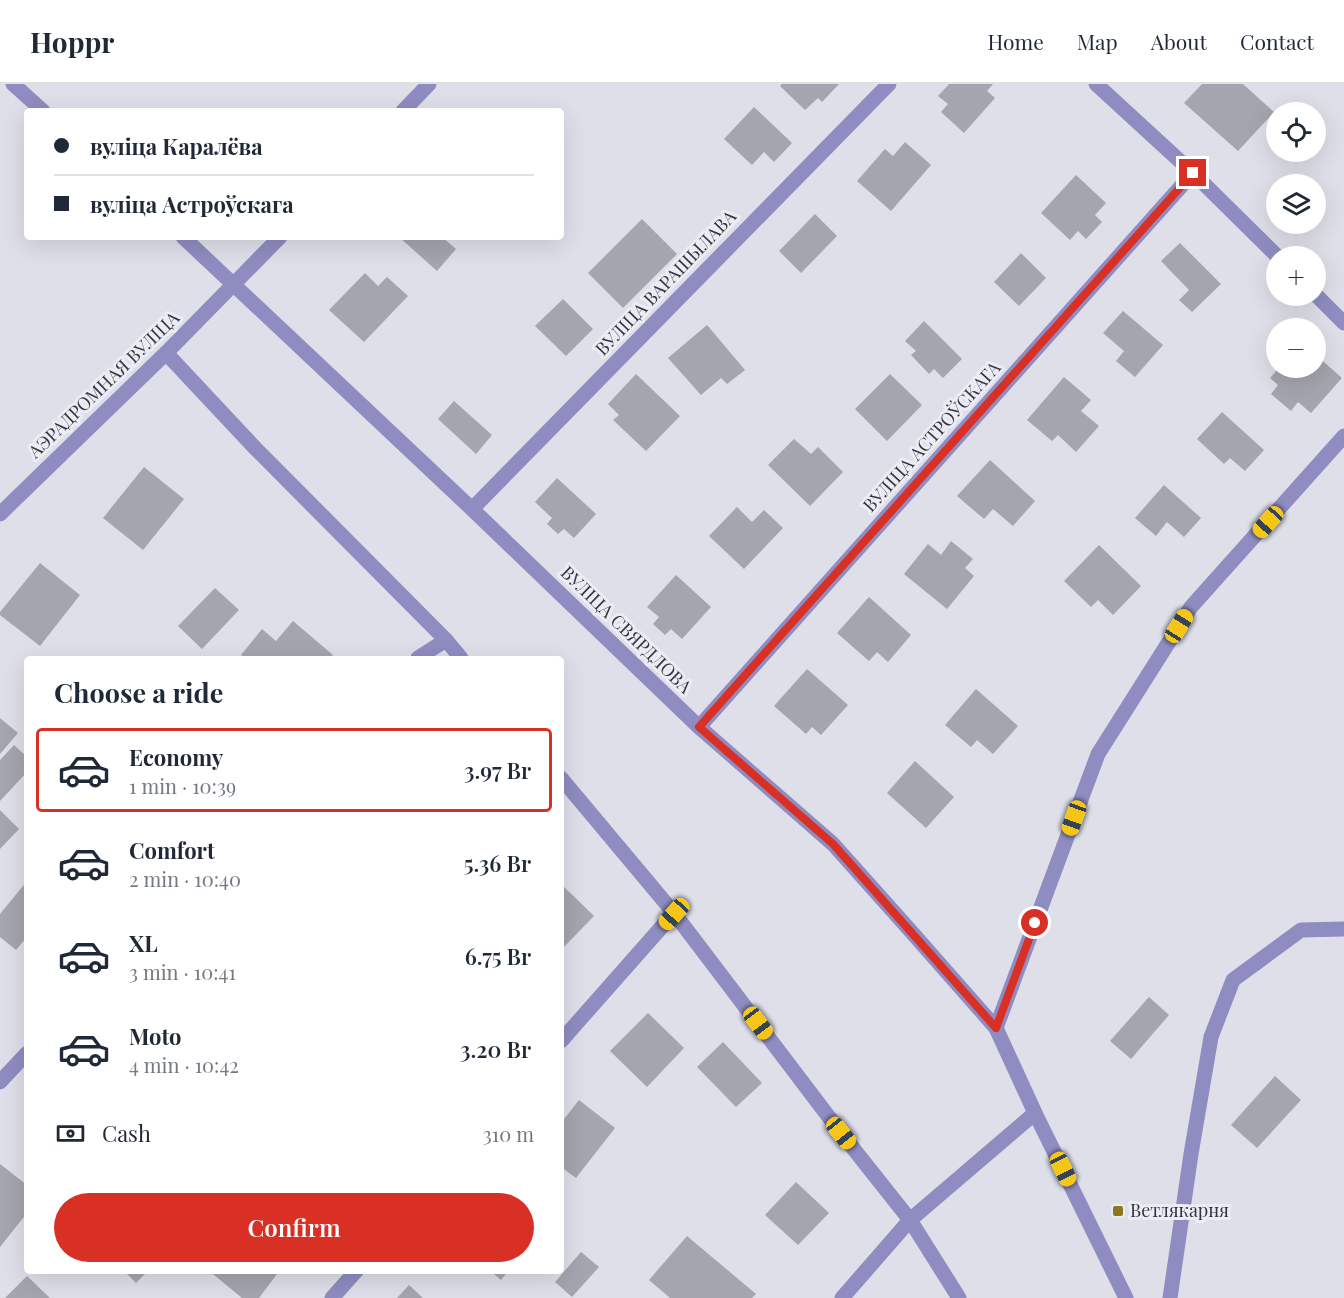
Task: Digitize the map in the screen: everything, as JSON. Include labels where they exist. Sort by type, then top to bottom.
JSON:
[{"type":"street","points":[[13,84],[40,108]]},
{"type":"street","points":[[406,108],[429,84]]},
{"type":"street","name":"ВУЛІЦА ВАРАШЫЛАВА","points":[[472,509],[889,84]]},
{"type":"street","points":[[1096,84],[1193,173],[1267,246]]},
{"type":"street","name":"ВУЛІЦА АСТРОЎСКАГА","points":[[699,727],[1193,173]]},
{"type":"street","name":"ВУЛІЦА СВЯРДЛОВА","points":[[186,240],[699,727],[833,844],[996,1028],[1126,1298]]},
{"type":"street","name":"АЭРАДРОМНАЯ ВУЛІЦА","points":[[0,514],[166,353],[277,240]]},
{"type":"street","points":[[1326,305],[1344,323]]},
{"type":"street","points":[[166,353],[264,457],[459,656]]},
{"type":"street","points":[[996,1028],[1098,754],[1191,607],[1344,436]]},
{"type":"street","points":[[421,656],[446,640]]},
{"type":"street","points":[[564,782],[674,914],[910,1220],[959,1298]]},
{"type":"street","points":[[564,1038],[674,914]]},
{"type":"street","points":[[1170,1298],[1211,1037],[1233,980],[1301,930],[1344,929]]},
{"type":"street","points":[[0,1082],[24,1056]]},
{"type":"street","points":[[842,1298],[910,1220],[1035,1113]]},
{"type":"street","points":[[332,1298],[353,1274]]},
{"type":"building","points":[[782,84],[839,84],[822,102],[818,98],[805,110],[780,86]]},
{"type":"building","points":[[949,84],[993,84],[987,91],[995,98],[964,133],[941,112],[948,104],[938,96]]},
{"type":"building","points":[[1202,84],[1243,84],[1266,105],[1266,121],[1238,151],[1184,103]]},
{"type":"building","points":[[754,107],[792,143],[774,162],[764,152],[752,165],[724,139]]},
{"type":"building","points":[[905,142],[931,165],[891,211],[857,181],[885,149],[893,156]]},
{"type":"building","points":[[1076,175],[1106,203],[1095,215],[1102,222],[1086,239],[1078,231],[1070,240],[1041,213]]},
{"type":"building","points":[[815,214],[837,236],[801,273],[779,251]]},
{"type":"building","points":[[642,219],[677,254],[623,308],[588,273]]},
{"type":"building","points":[[402,240],[446,240],[456,249],[437,271]]},
{"type":"building","points":[[1180,243],[1221,284],[1192,312],[1179,300],[1189,290],[1161,261]]},
{"type":"building","points":[[1021,253],[1046,278],[1019,306],[994,282]]},
{"type":"building","points":[[365,273],[378,286],[387,277],[408,296],[364,342],[329,310]]},
{"type":"building","points":[[563,299],[593,329],[566,356],[535,326]]},
{"type":"building","points":[[1123,311],[1163,345],[1135,377],[1116,361],[1124,351],[1103,333]]},
{"type":"building","points":[[924,321],[962,359],[943,378],[934,369],[929,374],[911,355],[916,351],[905,341]]},
{"type":"building","points":[[707,325],[745,370],[727,384],[721,378],[701,395],[668,358]]},
{"type":"building","points":[[1326,364],[1342,378],[1311,413],[1298,402],[1291,411],[1271,394],[1278,385],[1270,378],[1326,378]]},
{"type":"building","points":[[636,374],[680,416],[646,451],[613,420],[619,415],[608,404]]},
{"type":"building","points":[[890,374],[922,405],[887,441],[855,409]]},
{"type":"building","points":[[1064,377],[1091,400],[1081,411],[1099,426],[1076,452],[1058,435],[1052,441],[1027,420]]},
{"type":"building","points":[[454,401],[492,435],[476,454],[438,419]]},
{"type":"building","points":[[1222,412],[1264,450],[1245,471],[1230,458],[1224,464],[1197,439]]},
{"type":"building","points":[[794,439],[811,454],[818,447],[843,472],[810,506],[768,465]]},
{"type":"building","points":[[990,460],[1035,501],[1013,526],[993,509],[984,519],[957,496]]},
{"type":"building","points":[[144,467],[184,499],[143,550],[103,518]]},
{"type":"building","points":[[557,478],[596,514],[574,538],[564,529],[558,534],[547,524],[552,518],[535,502]]},
{"type":"building","points":[[1164,485],[1201,518],[1184,537],[1167,522],[1156,536],[1135,518]]},
{"type":"building","points":[[737,507],[752,522],[764,510],[783,528],[744,569],[709,536]]},
{"type":"building","points":[[951,541],[973,559],[965,568],[974,576],[947,609],[904,574],[928,544],[941,555]]},
{"type":"building","points":[[1099,545],[1141,586],[1113,615],[1098,600],[1091,607],[1064,581]]},
{"type":"building","points":[[40,563],[80,595],[40,646],[0,615],[0,612]]},
{"type":"building","points":[[676,575],[711,607],[682,639],[671,629],[665,635],[653,624],[659,617],[647,607]]},
{"type":"building","points":[[215,588],[239,610],[202,649],[178,626]]},
{"type":"building","points":[[869,597],[911,635],[888,662],[877,652],[869,661],[837,633]]},
{"type":"building","points":[[293,621],[333,655],[241,655],[262,629],[276,641]]},
{"type":"building","points":[[807,669],[848,705],[821,735],[812,727],[806,734],[774,706]]},
{"type":"building","points":[[976,689],[1018,726],[993,754],[977,740],[971,747],[945,725]]},
{"type":"building","points":[[0,718],[18,733],[0,754]]},
{"type":"building","points":[[14,745],[24,754],[24,775],[0,801],[0,760]]},
{"type":"building","points":[[915,761],[954,797],[926,828],[887,793]]},
{"type":"building","points":[[0,810],[19,829],[0,849]]},
{"type":"building","points":[[24,885],[24,941],[16,950],[0,937],[0,914]]},
{"type":"building","points":[[564,887],[594,916],[564,947]]},
{"type":"building","points":[[1149,997],[1169,1015],[1131,1059],[1110,1041]]},
{"type":"building","points":[[648,1013],[684,1048],[647,1087],[610,1051]]},
{"type":"building","points":[[723,1042],[762,1083],[736,1107],[697,1067]]},
{"type":"building","points":[[1275,1076],[1301,1100],[1257,1148],[1231,1125]]},
{"type":"building","points":[[579,1100],[615,1128],[576,1178],[564,1169],[564,1119]]},
{"type":"building","points":[[0,1164],[24,1183],[24,1217],[0,1247]]},
{"type":"building","points":[[796,1182],[829,1213],[798,1245],[765,1215]]},
{"type":"building","points":[[687,1236],[756,1294],[752,1298],[670,1298],[649,1280]]},
{"type":"building","points":[[581,1252],[599,1267],[572,1297],[555,1282]]},
{"type":"building","points":[[127,1274],[145,1274],[136,1283]]},
{"type":"building","points":[[213,1274],[277,1274],[259,1298],[242,1298]]},
{"type":"building","points":[[494,1274],[506,1274],[501,1280]]},
{"type":"building","points":[[27,1276],[50,1298],[5,1298]]},
{"type":"building","points":[[409,1285],[423,1298],[397,1298]]},
{"type":"place","name":"Ветлякарня","points":[[1118,1211]]},
{"type":"route","points":[[1035,923],[996,1028],[833,844],[699,727],[1193,173]]}]
